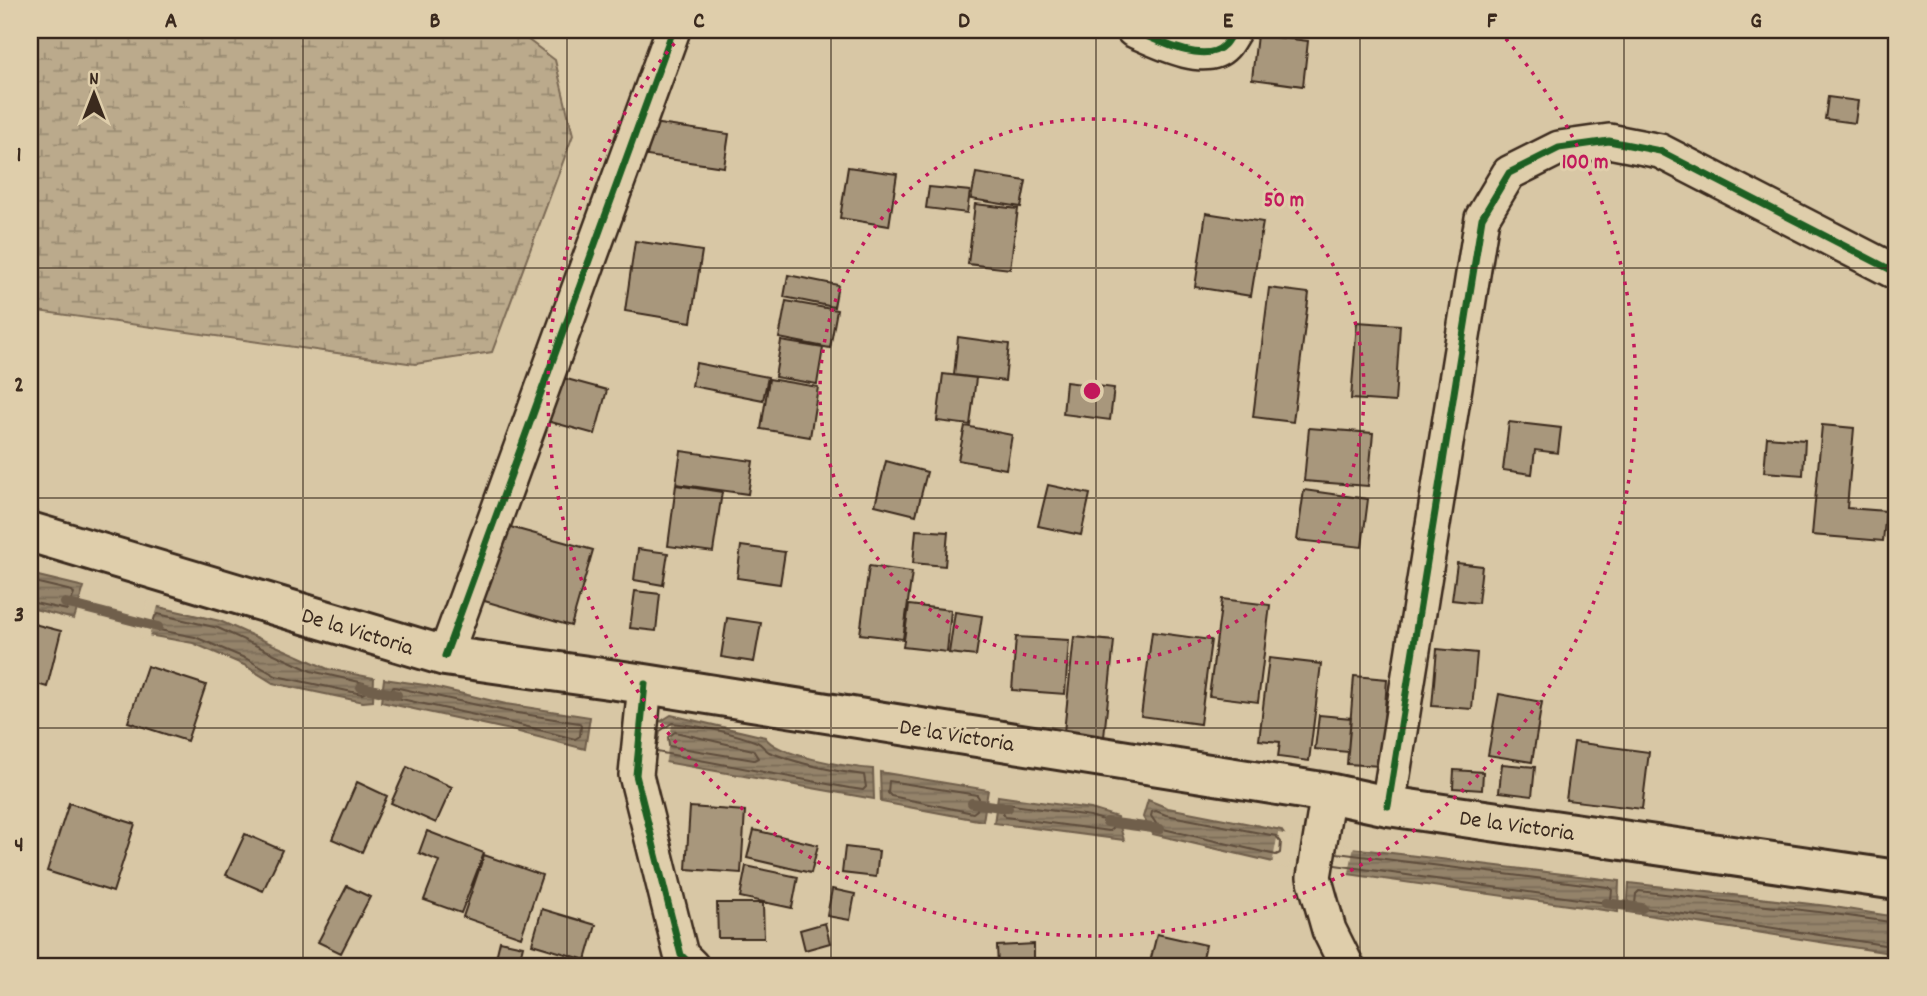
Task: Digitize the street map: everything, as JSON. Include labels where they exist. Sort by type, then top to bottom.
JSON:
[{"type":"main road","name":"De la Victoria","points":[[30,532],[445,656],[645,684],[1328,793],[1388,806],[1897,880]]},
{"type":"street","points":[[445,656],[673,30]]},
{"type":"street","points":[[1133,30],[1195,53],[1213,51],[1223,46],[1234,30]]},
{"type":"street","points":[[1388,806],[1482,218],[1510,173],[1559,148],[1609,141],[1661,151],[1897,273]]},
{"type":"street","points":[[645,684],[636,775],[684,962]]},
{"type":"street","points":[[1328,793],[1314,877],[1329,930],[1347,966]]},
{"type":"green space","points":[[30,30],[515,30],[555,60],[573,135],[492,352],[415,364],[30,310]]},
{"type":"water","points":[[30,574],[84,587],[74,619],[30,608]]},
{"type":"water","points":[[150,605],[220,621],[328,669],[374,678],[373,701],[363,702],[273,683],[244,665],[193,643],[142,634]]},
{"type":"water","points":[[384,679],[425,685],[506,704],[590,717],[585,749],[381,702]]},
{"type":"water","points":[[671,715],[765,737],[783,750],[798,755],[873,769],[874,799],[648,759],[653,726]]},
{"type":"water","points":[[880,772],[988,790],[983,821],[881,802]]},
{"type":"water","points":[[998,796],[1091,809],[1117,817],[1124,840],[994,823]]},
{"type":"water","points":[[1148,800],[1168,808],[1281,830],[1288,840],[1286,865],[1153,834],[1143,817]]},
{"type":"water","points":[[1327,845],[1619,881],[1618,912],[1326,871]]},
{"type":"water","points":[[1629,883],[1828,906],[1897,917],[1897,954],[1627,912]]},
{"type":"pier","points":[[147,603],[159,603],[148,639],[139,634]]},
{"type":"pier","points":[[654,721],[672,725],[665,765],[647,762]]},
{"type":"pier","points":[[1278,833],[1289,835],[1292,839],[1287,868],[1272,865]]},
{"type":"pier","points":[[1327,842],[1354,846],[1348,878],[1325,874]]},
{"type":"building","points":[[1257,35],[1308,41],[1303,86],[1252,79]]},
{"type":"building","points":[[1828,97],[1858,101],[1855,123],[1825,119]]},
{"type":"building","points":[[652,123],[729,134],[724,167],[647,156]]},
{"type":"building","points":[[848,167],[897,174],[889,226],[840,218]]},
{"type":"building","points":[[976,173],[1026,181],[1021,207],[971,199]]},
{"type":"building","points":[[929,187],[970,191],[967,213],[926,208]]},
{"type":"building","points":[[975,204],[1018,209],[1010,269],[968,264]]},
{"type":"building","points":[[1206,213],[1263,222],[1251,296],[1195,287]]},
{"type":"building","points":[[635,241],[702,251],[691,322],[625,311]]},
{"type":"building","points":[[788,275],[838,285],[834,307],[784,297]]},
{"type":"building","points":[[1269,288],[1309,293],[1293,422],[1253,417]]},
{"type":"building","points":[[786,301],[837,310],[830,348],[779,338]]},
{"type":"building","points":[[1357,322],[1400,325],[1395,402],[1351,399]]},
{"type":"building","points":[[958,337],[1009,344],[1005,381],[954,375]]},
{"type":"building","points":[[781,341],[823,348],[817,384],[775,377]]},
{"type":"building","points":[[696,363],[768,377],[763,400],[692,386]]},
{"type":"building","points":[[943,374],[976,378],[970,425],[937,421]]},
{"type":"building","points":[[552,375],[607,390],[595,434],[540,419]]},
{"type":"building","points":[[769,379],[818,387],[810,437],[761,429]]},
{"type":"building","points":[[1066,382],[1114,388],[1110,420],[1063,414]]},
{"type":"building","points":[[1509,422],[1561,428],[1558,453],[1535,450],[1532,474],[1503,470]]},
{"type":"building","points":[[1822,425],[1854,428],[1847,508],[1886,511],[1883,541],[1812,535]]},
{"type":"building","points":[[965,426],[1012,435],[1006,469],[958,460]]},
{"type":"building","points":[[1309,428],[1373,433],[1368,486],[1304,481]]},
{"type":"building","points":[[1767,437],[1805,440],[1803,475],[1764,472]]},
{"type":"building","points":[[681,451],[753,461],[748,494],[676,484]]},
{"type":"building","points":[[886,461],[927,472],[916,515],[875,505]]},
{"type":"building","points":[[676,485],[722,492],[713,552],[668,546]]},
{"type":"building","points":[[1048,485],[1090,494],[1081,535],[1038,526]]},
{"type":"building","points":[[1304,490],[1368,499],[1362,547],[1297,540]]},
{"type":"building","points":[[503,525],[593,550],[571,626],[481,600]]},
{"type":"building","points":[[916,530],[948,532],[945,566],[913,563]]},
{"type":"building","points":[[741,546],[785,552],[780,584],[737,578]]},
{"type":"building","points":[[638,549],[668,553],[663,585],[634,580]]},
{"type":"building","points":[[1457,563],[1482,566],[1478,603],[1452,600]]},
{"type":"building","points":[[869,566],[912,572],[903,639],[860,634]]},
{"type":"building","points":[[635,591],[660,594],[656,631],[630,628]]},
{"type":"building","points":[[1222,599],[1270,605],[1258,702],[1209,696]]},
{"type":"building","points":[[909,605],[951,610],[947,652],[903,647]]},
{"type":"building","points":[[955,612],[982,616],[976,656],[949,653]]},
{"type":"building","points":[[727,618],[761,623],[754,662],[721,657]]},
{"type":"building","points":[[30,623],[61,631],[47,687],[30,682]]},
{"type":"building","points":[[1152,632],[1211,640],[1200,724],[1141,716]]},
{"type":"building","points":[[1016,637],[1069,640],[1065,694],[1012,690]]},
{"type":"building","points":[[1074,637],[1114,641],[1104,737],[1064,732]]},
{"type":"building","points":[[1437,649],[1477,653],[1472,709],[1432,706]]},
{"type":"building","points":[[1269,658],[1321,664],[1309,761],[1278,757],[1280,742],[1259,740]]},
{"type":"building","points":[[147,666],[206,685],[187,741],[128,722]]},
{"type":"building","points":[[1354,676],[1387,679],[1381,766],[1347,764]]},
{"type":"building","points":[[1499,694],[1542,702],[1532,762],[1488,755]]},
{"type":"building","points":[[30,706],[38,709],[30,731]]},
{"type":"building","points":[[1319,715],[1351,718],[1348,752],[1315,749]]},
{"type":"building","points":[[1574,742],[1649,752],[1642,809],[1566,800]]},
{"type":"building","points":[[1502,764],[1535,767],[1532,796],[1499,792]]},
{"type":"building","points":[[407,767],[452,787],[436,823],[391,803]]},
{"type":"building","points":[[1454,770],[1483,772],[1482,790],[1453,788]]},
{"type":"building","points":[[357,782],[387,796],[362,852],[332,839]]},
{"type":"building","points":[[69,803],[135,824],[113,892],[47,871]]},
{"type":"building","points":[[690,807],[745,811],[741,873],[686,869]]},
{"type":"building","points":[[754,830],[818,845],[811,873],[747,858]]},
{"type":"building","points":[[427,831],[484,853],[461,913],[424,900],[439,861],[419,853]]},
{"type":"building","points":[[245,834],[282,850],[263,891],[226,875]]},
{"type":"building","points":[[845,847],[879,851],[876,877],[842,873]]},
{"type":"building","points":[[484,855],[542,875],[521,937],[463,917]]},
{"type":"building","points":[[746,866],[798,877],[792,908],[740,897]]},
{"type":"building","points":[[347,886],[370,897],[341,953],[318,942]]},
{"type":"building","points":[[832,889],[855,894],[850,920],[827,916]]},
{"type":"building","points":[[717,903],[763,903],[764,938],[718,938]]},
{"type":"building","points":[[542,909],[596,925],[586,960],[532,944]]},
{"type":"building","points":[[825,923],[830,943],[805,950],[800,930]]},
{"type":"building","points":[[1157,934],[1206,945],[1201,966],[1149,966]]},
{"type":"building","points":[[500,941],[523,946],[518,966],[494,966]]},
{"type":"building","points":[[1034,944],[1034,966],[998,966],[997,946]]},
{"type":"waterway","points":[[65,603],[158,627]]},
{"type":"waterway","points":[[361,687],[397,695]]},
{"type":"waterway","points":[[972,803],[1008,808]]},
{"type":"waterway","points":[[1107,822],[1160,829]]},
{"type":"waterway","points":[[1606,903],[1642,908]]},
{"type":"cycle path","points":[[445,656],[673,30]]},
{"type":"cycle path","points":[[1133,30],[1179,49],[1205,53],[1224,45],[1234,30]]},
{"type":"cycle path","points":[[1388,806],[1482,218],[1509,173],[1559,148],[1609,141],[1660,151],[1897,273]]},
{"type":"cycle path","points":[[645,684],[636,775],[681,955],[692,966]]}]
